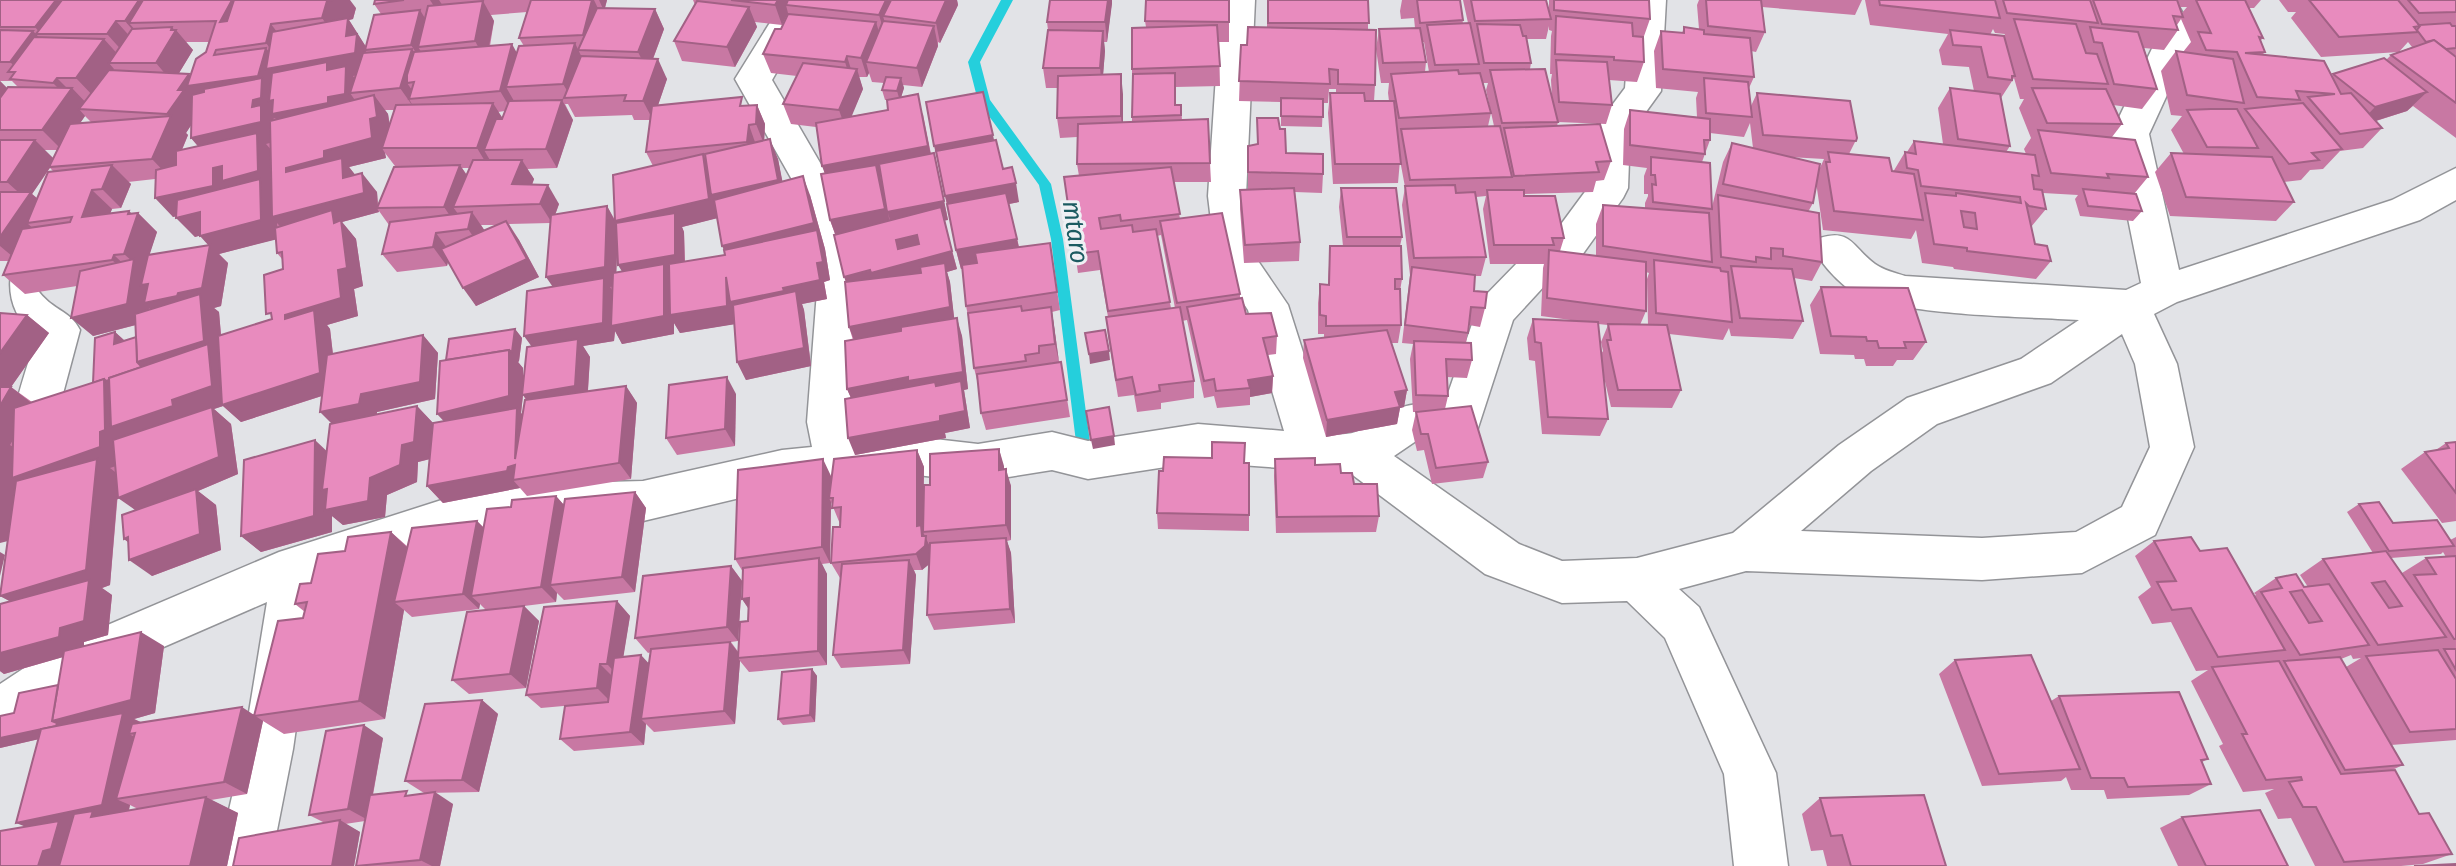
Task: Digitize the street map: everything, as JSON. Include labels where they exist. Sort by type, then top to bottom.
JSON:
[{"type":"street","points":[[801,0],[753,79],[818,192],[838,278],[829,422],[837,463]]},
{"type":"street","points":[[1238,0],[1227,196],[1236,262],[1267,305],[1313,453]]},
{"type":"street","points":[[1359,455],[1407,424],[1462,418],[1495,313],[1534,271],[1553,265],[1609,188],[1611,132],[1643,91],[1649,0]]},
{"type":"street","points":[[0,713],[73,663],[296,567],[451,517],[531,504],[643,501],[782,469],[917,456],[978,463],[1052,451],[1088,460],[1198,443],[1359,455],[1502,559],[1562,582],[1637,579],[1746,550],[1982,559],[2082,552],[2139,521],[2172,447],[2146,299],[2130,134],[2177,34],[2158,0]]},
{"type":"street","points":[[1746,550],[1855,458],[1922,411],[2036,371],[2146,299],[2406,210],[2456,182]]},
{"type":"street","points":[[27,489],[31,431],[59,330],[16,317],[16,291],[61,198]]},
{"type":"street","points":[[1834,249],[1862,277],[1904,292],[2146,299]]},
{"type":"street","points":[[243,866],[268,749],[296,567]]},
{"type":"street","points":[[1637,579],[1682,623],[1750,773],[1761,866]]},
{"type":"building","points":[[0,0],[56,0],[35,27],[0,27]]},
{"type":"building","points":[[62,0],[139,0],[125,21],[116,21],[107,34],[36,34]]},
{"type":"building","points":[[143,0],[232,0],[220,22],[227,21],[234,0],[333,0],[327,1],[322,18],[271,24],[266,43],[216,50],[214,55],[266,48],[258,76],[187,86],[196,59],[206,52],[216,21],[129,23]]},
{"type":"building","points":[[375,0],[404,0],[374,4]]},
{"type":"building","points":[[531,0],[592,0],[583,35],[519,38]]},
{"type":"building","points":[[731,0],[778,0],[775,5]]},
{"type":"building","points":[[788,0],[886,0],[879,15],[786,5]]},
{"type":"building","points":[[891,0],[946,0],[936,23],[883,16]]},
{"type":"building","points":[[1050,0],[1108,0],[1105,22],[1047,22]]},
{"type":"building","points":[[1146,0],[1229,0],[1229,22],[1145,21]]},
{"type":"building","points":[[1268,0],[1368,0],[1369,23],[1268,23]]},
{"type":"building","points":[[1417,0],[1460,0],[1463,20],[1420,23]]},
{"type":"building","points":[[1471,0],[1546,0],[1551,19],[1475,21]]},
{"type":"building","points":[[1554,0],[1649,0],[1650,19],[1554,10]]},
{"type":"building","points":[[1706,0],[1761,0],[1765,32],[1708,26]]},
{"type":"building","points":[[1879,0],[1995,0],[2000,18],[1880,5]]},
{"type":"building","points":[[2003,0],[2090,0],[2098,23],[2007,13]]},
{"type":"building","points":[[2093,0],[2177,0],[2183,17],[2173,16],[2178,30],[2102,24]]},
{"type":"building","points":[[2196,0],[2245,0],[2263,38],[2259,37],[2265,52],[2245,53],[2324,61],[2341,94],[2351,93],[2382,128],[2340,134],[2308,97],[2335,94],[2296,91],[2300,100],[2257,97],[2237,52],[2206,50],[2198,32],[2211,33]]},
{"type":"building","points":[[2309,0],[2398,0],[2420,26],[2414,27],[2418,32],[2339,37]]},
{"type":"building","points":[[2408,0],[2456,0],[2456,12],[2419,13]]},
{"type":"building","points":[[483,1],[475,41],[418,47],[428,6]]},
{"type":"building","points":[[697,1],[749,7],[727,47],[674,41]]},
{"type":"building","points":[[597,8],[655,9],[638,52],[578,50]]},
{"type":"building","points":[[420,10],[411,45],[365,50],[374,15]]},
{"type":"building","points":[[788,14],[876,22],[861,58],[847,56],[845,62],[763,54],[775,29],[781,29]]},
{"type":"building","points":[[1556,16],[1632,23],[1633,36],[1643,37],[1644,62],[1555,54]]},
{"type":"building","points":[[348,18],[346,36],[357,34],[355,53],[266,69],[272,32]]},
{"type":"building","points":[[2014,19],[2076,24],[2086,53],[2097,54],[2108,84],[2033,79]]},
{"type":"building","points":[[883,21],[934,26],[917,68],[866,62]]},
{"type":"building","points":[[1470,23],[1479,64],[1435,65],[1427,25]]},
{"type":"building","points":[[2450,23],[2456,26],[2456,48],[2446,49],[2434,40],[2426,42],[2417,30],[2419,25]]},
{"type":"building","points":[[1477,24],[1520,25],[1523,36],[1526,36],[1531,63],[1484,63]]},
{"type":"building","points":[[1217,25],[1220,66],[1132,69],[1132,28]]},
{"type":"building","points":[[172,27],[171,30],[176,30],[156,63],[109,63],[132,29]]},
{"type":"building","points":[[1248,27],[1376,30],[1375,85],[1338,84],[1338,70],[1329,69],[1330,84],[1239,81],[1241,45],[1247,45]]},
{"type":"building","points":[[1684,27],[1704,30],[1704,34],[1750,38],[1754,77],[1663,69],[1661,31],[1684,33]]},
{"type":"building","points":[[2090,27],[2138,32],[2157,89],[2114,84],[2102,43],[2094,42]]},
{"type":"building","points":[[1420,28],[1426,62],[1383,63],[1379,29]]},
{"type":"building","points":[[0,30],[33,31],[10,62],[0,62]]},
{"type":"building","points":[[1048,30],[1103,31],[1100,68],[1043,68]]},
{"type":"building","points":[[1950,30],[2004,36],[2015,76],[2012,80],[1988,77],[1981,47],[1953,45]]},
{"type":"building","points":[[34,37],[104,39],[76,78],[57,78],[53,83],[10,79],[15,72],[8,72]]},
{"type":"building","points":[[2434,40],[2456,57],[2456,103],[2391,55]]},
{"type":"building","points":[[575,43],[563,84],[506,87],[519,46]]},
{"type":"building","points":[[512,44],[500,91],[409,99],[414,82],[407,83],[407,75],[414,52]]},
{"type":"building","points":[[412,49],[400,88],[350,93],[363,53]]},
{"type":"building","points":[[2176,51],[2233,59],[2244,103],[2187,95]]},
{"type":"building","points":[[581,56],[658,59],[643,101],[624,101],[626,95],[564,98]]},
{"type":"building","points":[[2384,58],[2427,92],[2375,107],[2333,74]]},
{"type":"building","points":[[1556,60],[1607,62],[1612,105],[1559,102]]},
{"type":"building","points":[[327,62],[327,70],[346,66],[345,94],[328,97],[328,103],[272,114],[273,100],[269,101],[272,73]]},
{"type":"building","points":[[803,63],[857,69],[839,110],[783,104]]},
{"type":"building","points":[[1545,69],[1558,122],[1502,123],[1490,70]]},
{"type":"building","points":[[109,70],[189,74],[178,90],[184,90],[167,114],[79,109]]},
{"type":"building","points":[[1458,70],[1459,74],[1480,73],[1491,113],[1399,118],[1391,74]]},
{"type":"building","points":[[1175,73],[1175,105],[1181,105],[1181,115],[1132,117],[1133,74]]},
{"type":"building","points":[[1121,74],[1121,116],[1057,118],[1058,76]]},
{"type":"building","points":[[886,77],[901,78],[897,91],[882,90]]},
{"type":"building","points":[[262,78],[261,98],[253,100],[252,107],[261,105],[261,122],[191,138],[192,95],[204,92],[204,89]]},
{"type":"building","points":[[1704,78],[1748,82],[1752,117],[1706,113]]},
{"type":"building","points":[[8,87],[72,88],[42,130],[0,130],[0,98]]},
{"type":"building","points":[[1950,88],[2000,94],[2010,146],[1958,139]]},
{"type":"building","points":[[2032,88],[2106,89],[2122,124],[2047,123]]},
{"type":"building","points":[[983,92],[993,135],[934,146],[926,102]]},
{"type":"building","points":[[1330,93],[1364,93],[1365,101],[1394,101],[1401,164],[1335,164]]},
{"type":"building","points":[[1757,93],[1850,101],[1856,141],[1763,135]]},
{"type":"building","points":[[918,94],[928,146],[822,166],[816,123],[888,110],[887,100]]},
{"type":"building","points":[[374,95],[377,117],[370,119],[372,138],[324,151],[324,158],[286,168],[286,172],[342,158],[343,178],[362,173],[364,193],[272,217],[270,121]]},
{"type":"building","points":[[742,97],[740,106],[757,105],[756,124],[749,125],[747,142],[646,152],[652,106]]},
{"type":"building","points":[[1281,98],[1323,99],[1323,117],[1281,116]]},
{"type":"building","points":[[562,100],[546,149],[484,150],[496,119],[502,119],[509,101]]},
{"type":"building","points":[[493,103],[477,148],[382,148],[396,105]]},
{"type":"building","points":[[2303,103],[2342,149],[2312,153],[2319,160],[2289,164],[2245,109]]},
{"type":"building","points":[[2237,109],[2258,148],[2207,147],[2187,110]]},
{"type":"building","points":[[1630,110],[1710,119],[1710,140],[1704,140],[1705,154],[1630,145]]},
{"type":"building","points":[[171,116],[152,159],[49,167],[70,124]]},
{"type":"building","points":[[1257,118],[1278,118],[1280,129],[1285,129],[1286,153],[1323,154],[1323,174],[1248,172],[1248,146],[1258,144]]},
{"type":"building","points":[[1208,119],[1210,163],[1077,164],[1078,124]]},
{"type":"building","points":[[1600,124],[1611,161],[1596,162],[1599,172],[1514,176],[1504,128]]},
{"type":"building","points":[[1500,126],[1512,177],[1410,180],[1401,129]]},
{"type":"building","points":[[2038,130],[2135,140],[2148,177],[2107,174],[2109,178],[2051,173]]},
{"type":"building","points":[[257,133],[258,171],[222,181],[222,166],[213,168],[213,186],[155,198],[156,170],[176,165],[176,151]]},
{"type":"building","points":[[770,139],[778,180],[711,195],[705,154]]},
{"type":"building","points":[[0,140],[35,140],[7,182],[0,182]]},
{"type":"building","points":[[996,140],[1003,169],[1012,167],[1016,183],[945,196],[936,151]]},
{"type":"building","points":[[1914,141],[2035,155],[2039,176],[2032,175],[2034,189],[2042,190],[2046,209],[2026,203],[2035,244],[2047,246],[2051,261],[1934,244],[1925,193],[1956,196],[1956,193],[2021,203],[2020,197],[1921,186],[1918,170],[1907,168],[1905,152],[1916,154]],"holes":[[[1961,211],[1975,213],[1977,229],[1964,227]]]},
{"type":"building","points":[[1732,143],[1820,164],[1813,203],[1723,184]]},
{"type":"building","points":[[1828,152],[1889,158],[1892,171],[1914,174],[1923,220],[1834,211],[1826,162],[1830,162]]},
{"type":"building","points":[[934,153],[944,201],[887,212],[879,164]]},
{"type":"building","points":[[2171,153],[2272,157],[2294,202],[2186,197]]},
{"type":"building","points":[[703,154],[709,199],[615,221],[613,175]]},
{"type":"building","points":[[1651,157],[1710,163],[1712,209],[1653,202],[1652,184],[1656,185],[1655,175],[1651,175]]},
{"type":"building","points":[[473,160],[522,160],[512,184],[548,185],[540,204],[453,207]]},
{"type":"building","points":[[112,165],[102,189],[92,190],[82,217],[129,211],[128,214],[138,213],[124,254],[114,255],[112,260],[3,275],[22,229],[70,222],[72,217],[27,223],[48,172]]},
{"type":"building","points":[[460,165],[444,207],[377,208],[394,167]]},
{"type":"building","points":[[876,165],[885,209],[830,220],[821,174]]},
{"type":"building","points":[[1171,167],[1180,214],[1121,221],[1120,215],[1099,218],[1101,229],[1132,225],[1133,232],[1156,229],[1170,302],[1108,311],[1098,251],[1075,254],[1064,177]]},
{"type":"building","points":[[803,176],[814,223],[722,246],[714,200]]},
{"type":"building","points":[[260,179],[261,220],[200,236],[200,212],[176,218],[177,200]]},
{"type":"building","points":[[1455,185],[1456,193],[1475,192],[1486,257],[1414,258],[1405,186]]},
{"type":"building","points":[[1294,188],[1300,242],[1245,245],[1240,190]]},
{"type":"building","points":[[1341,188],[1396,188],[1402,237],[1347,237]]},
{"type":"building","points":[[2083,189],[2136,194],[2142,211],[2088,206]]},
{"type":"building","points":[[1487,190],[1524,190],[1524,196],[1555,196],[1564,238],[1552,238],[1554,245],[1494,245]]},
{"type":"building","points":[[0,192],[31,192],[0,237]]},
{"type":"building","points":[[1006,193],[1017,239],[956,250],[947,204]]},
{"type":"building","points":[[1718,195],[1819,213],[1822,262],[1783,256],[1783,249],[1771,248],[1771,259],[1756,257],[1756,262],[1721,257]]},
{"type":"building","points":[[1603,205],[1709,213],[1712,262],[1603,246]]},
{"type":"building","points":[[607,206],[605,267],[546,277],[551,215]]},
{"type":"building","points":[[941,207],[952,251],[871,273],[870,270],[844,277],[834,235]],"holes":[[[917,235],[919,244],[898,249],[896,240]]]},
{"type":"building","points":[[332,210],[334,223],[341,220],[347,268],[338,270],[341,298],[285,315],[285,319],[314,310],[320,373],[222,405],[218,336],[272,319],[271,313],[266,314],[264,275],[283,269],[282,252],[277,253],[275,228]]},
{"type":"building","points":[[472,212],[468,229],[436,233],[433,247],[382,254],[390,222]]},
{"type":"building","points":[[675,213],[675,255],[618,265],[616,223]]},
{"type":"building","points":[[1222,213],[1240,294],[1177,303],[1160,221]]},
{"type":"building","points":[[506,221],[527,259],[463,288],[441,249]]},
{"type":"building","points":[[817,230],[823,262],[817,263],[820,280],[730,302],[726,277],[727,306],[670,315],[669,264],[725,255],[724,250]]},
{"type":"building","points":[[1050,243],[1057,292],[966,306],[962,265],[977,263],[975,253]]},
{"type":"building","points":[[210,245],[202,288],[144,303],[148,284],[141,285],[148,255]]},
{"type":"building","points":[[1330,246],[1401,246],[1402,279],[1395,279],[1395,289],[1400,289],[1401,325],[1326,326],[1326,316],[1320,315],[1320,284],[1329,285]]},
{"type":"building","points":[[1549,250],[1646,262],[1646,311],[1547,298]]},
{"type":"building","points":[[134,259],[127,304],[71,318],[80,271]]},
{"type":"building","points":[[1654,260],[1720,268],[1728,272],[1732,322],[1656,313]]},
{"type":"building","points":[[945,263],[950,307],[849,327],[845,282],[921,273],[920,267]]},
{"type":"building","points":[[664,264],[664,316],[611,326],[613,273]]},
{"type":"building","points":[[1731,266],[1792,269],[1803,321],[1740,318]]},
{"type":"building","points":[[1412,267],[1475,275],[1474,291],[1487,292],[1485,308],[1471,307],[1468,333],[1405,325]]},
{"type":"building","points":[[604,278],[603,323],[524,336],[527,291]]},
{"type":"building","points":[[1821,287],[1908,288],[1926,342],[1904,342],[1906,348],[1879,348],[1877,341],[1867,341],[1866,337],[1831,336]]},
{"type":"building","points":[[796,291],[804,348],[737,362],[733,305]]},
{"type":"building","points":[[200,294],[204,341],[137,362],[135,314]]},
{"type":"building","points":[[1242,298],[1246,314],[1271,313],[1277,336],[1263,338],[1273,376],[1248,380],[1250,388],[1216,391],[1214,379],[1204,381],[1187,307]]},
{"type":"building","points":[[1021,306],[1022,311],[1051,307],[1055,344],[1039,346],[1039,353],[1025,355],[1026,361],[974,368],[968,313]]},
{"type":"building","points":[[1180,307],[1194,381],[1159,385],[1160,391],[1136,395],[1132,377],[1116,380],[1106,317]]},
{"type":"building","points":[[0,313],[27,315],[0,353]]},
{"type":"building","points":[[957,318],[963,372],[908,381],[908,377],[847,389],[845,341],[901,331],[901,327]]},
{"type":"building","points":[[1533,319],[1598,322],[1608,419],[1548,417],[1541,343],[1535,342]]},
{"type":"building","points":[[1608,324],[1667,325],[1681,390],[1618,390],[1607,340],[1611,340]]},
{"type":"building","points":[[515,329],[512,352],[446,360],[449,339]]},
{"type":"building","points":[[1105,330],[1109,351],[1089,354],[1085,333]]},
{"type":"building","points":[[1387,330],[1407,390],[1395,392],[1400,407],[1327,420],[1304,340]]},
{"type":"building","points":[[115,332],[114,344],[136,337],[137,362],[142,367],[93,383],[95,338]]},
{"type":"building","points":[[423,335],[420,382],[361,394],[359,404],[320,412],[327,355]]},
{"type":"building","points":[[578,339],[575,386],[522,395],[527,347]]},
{"type":"building","points":[[1414,341],[1471,343],[1472,360],[1446,359],[1448,396],[1416,395]]},
{"type":"building","points":[[208,344],[212,386],[172,400],[173,406],[111,427],[109,378]]},
{"type":"building","points":[[509,350],[509,396],[437,414],[440,361]]},
{"type":"building","points":[[1061,362],[1067,400],[981,413],[977,374]]},
{"type":"building","points":[[727,377],[725,429],[666,438],[669,385]]},
{"type":"building","points":[[104,379],[105,430],[100,432],[100,447],[12,478],[14,408]]},
{"type":"building","points":[[961,381],[965,411],[940,416],[940,421],[848,438],[845,399],[935,382],[936,386]]},
{"type":"building","points":[[626,386],[619,463],[513,480],[515,465],[508,467],[507,471],[427,486],[433,423],[517,408],[515,459],[525,400]]},
{"type":"building","points":[[0,387],[11,387],[0,406]]},
{"type":"building","points":[[417,406],[414,442],[402,445],[400,465],[370,478],[368,501],[325,510],[327,489],[322,490],[330,424]]},
{"type":"building","points":[[1471,406],[1488,462],[1436,468],[1428,434],[1421,434],[1416,412]]},
{"type":"building","points":[[212,407],[219,457],[118,498],[113,440]]},
{"type":"building","points":[[1109,407],[1114,436],[1091,440],[1086,411]]},
{"type":"building","points":[[315,440],[314,516],[241,536],[244,460]]},
{"type":"building","points":[[1212,442],[1245,443],[1244,463],[1249,463],[1249,515],[1157,513],[1159,471],[1163,471],[1164,457],[1212,458]]},
{"type":"building","points":[[2456,442],[2456,493],[2425,452],[2449,448],[2446,443]]},
{"type":"building","points":[[999,449],[999,470],[1006,469],[1006,525],[923,532],[924,485],[930,485],[930,454]]},
{"type":"building","points":[[917,450],[917,526],[921,525],[922,536],[926,536],[925,546],[916,554],[831,563],[833,527],[840,527],[841,507],[832,508],[833,498],[829,498],[834,459]]},
{"type":"building","points":[[1315,458],[1315,465],[1340,464],[1341,473],[1352,473],[1354,484],[1377,484],[1379,516],[1277,517],[1275,459]]},
{"type":"building","points":[[97,459],[86,570],[0,596],[16,481]]},
{"type":"building","points":[[823,459],[822,547],[735,559],[738,470]]},
{"type":"building","points":[[196,489],[200,534],[129,560],[128,537],[124,539],[122,515]]},
{"type":"building","points":[[635,492],[622,577],[550,585],[565,499]]},
{"type":"building","points":[[556,496],[541,587],[471,596],[487,509],[511,507],[512,500]]},
{"type":"building","points":[[2379,502],[2393,523],[2437,520],[2454,546],[2389,551],[2359,504]]},
{"type":"building","points":[[477,521],[463,594],[394,602],[412,528]]},
{"type":"building","points":[[391,532],[359,701],[254,716],[278,621],[303,618],[307,602],[295,604],[300,584],[311,583],[318,554],[345,551],[348,537]]},
{"type":"building","points":[[2191,537],[2200,551],[2227,548],[2285,650],[2218,657],[2191,608],[2172,610],[2157,582],[2176,581],[2154,541]]},
{"type":"building","points":[[1006,538],[1010,609],[927,615],[930,543]]},
{"type":"building","points":[[2386,551],[2446,637],[2378,645],[2323,559]],"holes":[[[2385,581],[2402,606],[2389,608],[2372,583]]]},
{"type":"building","points":[[2456,556],[2454,639],[2414,575],[2436,574],[2426,558]]},
{"type":"building","points":[[819,558],[818,651],[738,658],[740,622],[748,621],[749,598],[742,599],[743,568]]},
{"type":"building","points":[[909,560],[903,650],[833,655],[842,564]]},
{"type":"building","points":[[731,566],[727,627],[635,638],[643,576]]},
{"type":"building","points":[[2296,574],[2304,587],[2329,584],[2369,645],[2300,655],[2261,592],[2282,588],[2276,578]],"holes":[[[2302,590],[2322,621],[2309,623],[2290,592]]]},
{"type":"building","points":[[89,580],[84,621],[60,628],[59,637],[0,653],[0,604]]},
{"type":"building","points":[[617,601],[607,664],[600,664],[597,688],[526,695],[544,607]]},
{"type":"building","points":[[524,606],[510,674],[452,680],[467,612]]},
{"type":"building","points":[[141,632],[131,700],[52,721],[64,651]]},
{"type":"building","points":[[730,642],[724,711],[641,719],[651,649]]},
{"type":"building","points":[[2444,649],[2456,649],[2456,670]]},
{"type":"building","points":[[2438,650],[2456,679],[2456,729],[2410,732],[2366,656]]},
{"type":"building","points":[[641,655],[630,732],[560,739],[565,706],[608,702],[614,658]]},
{"type":"building","points":[[2031,655],[2080,769],[1999,774],[1955,660]]},
{"type":"building","points":[[2340,657],[2403,765],[2345,770],[2284,661]]},
{"type":"building","points":[[2279,661],[2341,774],[2395,770],[2419,814],[2429,813],[2452,854],[2344,862],[2316,807],[2303,807],[2289,782],[2302,780],[2301,777],[2266,780],[2242,734],[2247,734],[2212,667]]},
{"type":"building","points":[[812,669],[810,715],[778,719],[782,672]]},
{"type":"building","points":[[58,685],[52,721],[57,723],[56,726],[0,738],[0,716],[14,713],[19,693]]},
{"type":"building","points":[[2179,692],[2208,759],[2201,760],[2211,784],[2128,787],[2124,778],[2091,778],[2059,696]]},
{"type":"building","points":[[482,700],[462,780],[405,781],[425,704]]},
{"type":"building","points":[[242,707],[224,782],[116,799],[135,733],[129,734],[132,724]]},
{"type":"building","points":[[123,713],[102,805],[16,823],[41,729]]},
{"type":"building","points":[[364,725],[348,809],[309,815],[326,731]]},
{"type":"building","points":[[407,791],[405,796],[435,792],[420,860],[356,866],[370,795]]},
{"type":"building","points":[[1924,795],[1946,866],[1851,866],[1842,835],[1831,836],[1820,798]]},
{"type":"building","points":[[206,797],[190,866],[59,866],[74,814],[93,811],[91,817]]},
{"type":"building","points":[[2260,810],[2288,866],[2206,866],[2182,817]]},
{"type":"building","points":[[340,820],[332,866],[233,866],[239,838]]},
{"type":"building","points":[[59,821],[51,849],[43,851],[38,866],[0,866],[0,831]]},
{"type":"building","points":[[2456,864],[2456,866],[2414,866]]},
{"type":"waterway","name":"mtaro","points":[[1007,0],[974,62],[984,101],[1045,184],[1057,239],[1084,450]]}]
